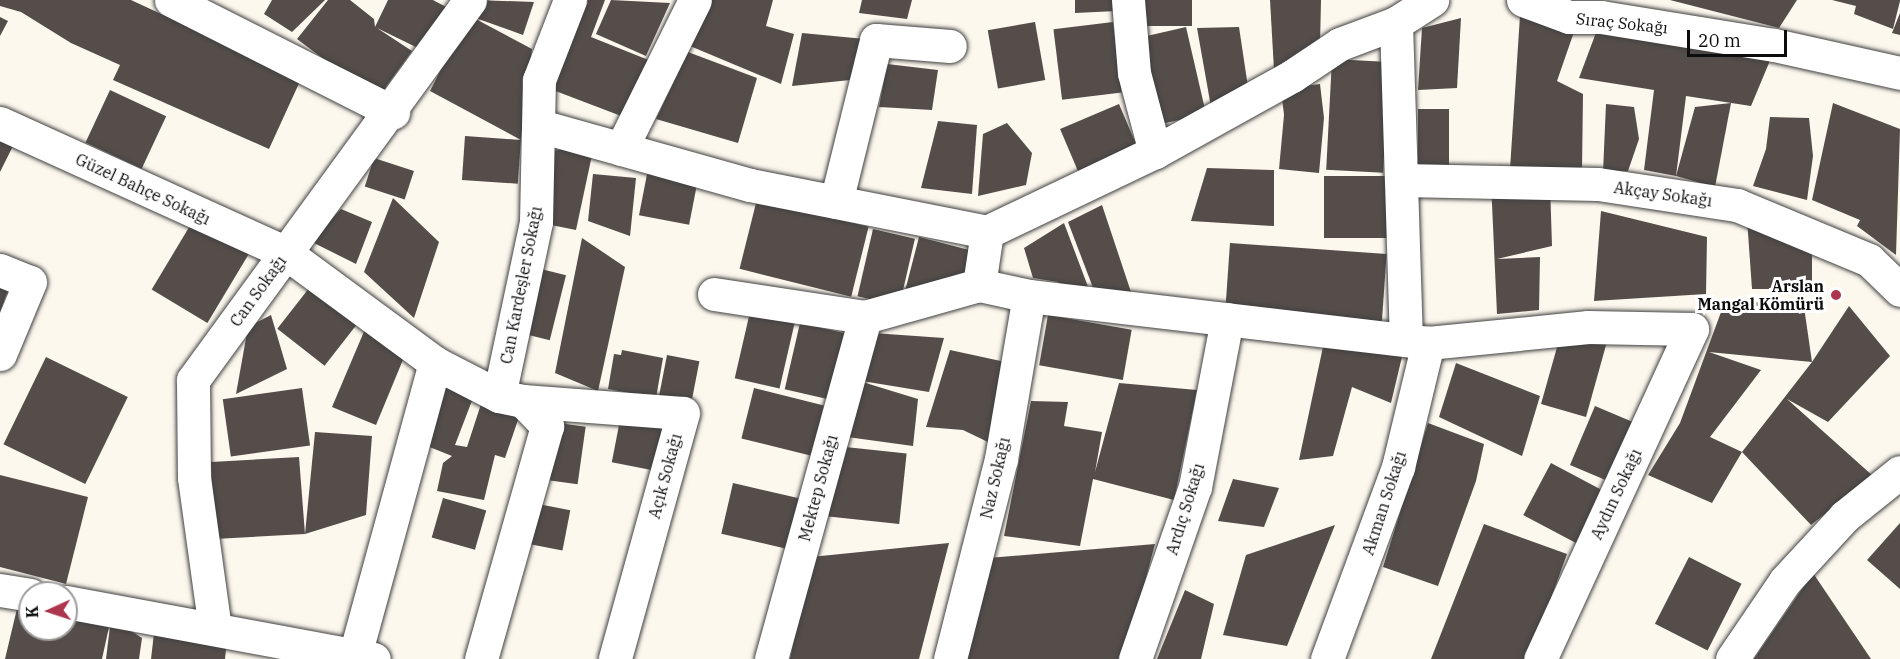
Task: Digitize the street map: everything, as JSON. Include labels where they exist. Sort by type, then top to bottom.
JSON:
[{"type":"street","points":[[171,0],[393,112]]},
{"type":"street","name":"Can Sokağı","points":[[234,640],[194,478],[194,380],[286,253],[393,112],[470,0]]},
{"type":"street","name":"Can Kardeşler Sokağı","points":[[511,399],[536,222],[540,126],[539,80],[570,0]]},
{"type":"street","points":[[621,149],[695,0]]},
{"type":"street","points":[[1128,0],[1134,73],[1155,152]]},
{"type":"street","points":[[540,126],[750,185],[987,232],[1155,152],[1292,76],[1340,44],[1395,23],[1432,0]]},
{"type":"street","name":"Sıraç Sokağı","points":[[1523,0],[1569,17],[1601,17],[1774,45],[1900,73]]},
{"type":"street","name":"Akman Sokağı","points":[[1327,659],[1398,467],[1417,342],[1402,180],[1395,23]]},
{"type":"street","points":[[836,202],[876,40],[950,46]]},
{"type":"street","name":"Güzel Bahçe Sokağı","points":[[0,123],[286,253],[435,363],[511,399]]},
{"type":"street","name":"Akçay Sokağı","points":[[1402,180],[1598,184],[1737,205],[1869,260],[1900,290]]},
{"type":"street","points":[[979,285],[987,232]]},
{"type":"street","points":[[0,270],[30,282],[0,354]]},
{"type":"street","points":[[714,294],[865,317],[979,285],[1029,296],[1417,342]]},
{"type":"street","name":"Naz Sokağı","points":[[950,659],[1001,459],[1029,296]]},
{"type":"street","name":"Mektep Sokağı","points":[[771,659],[865,317]]},
{"type":"street","name":"Ardıç Sokağı","points":[[1135,659],[1195,487],[1227,319]]},
{"type":"street","name":"Aydın Sokağı","points":[[1417,342],[1588,327],[1692,329],[1540,659]]},
{"type":"street","points":[[78,605],[234,640],[364,657],[435,363]]},
{"type":"street","points":[[481,659],[547,426],[511,399]]},
{"type":"street","name":"Açık Sokağı","points":[[511,399],[683,413],[615,659]]},
{"type":"street","points":[[1732,659],[1785,581],[1845,516],[1900,472]]},
{"type":"street","points":[[0,590],[18,593]]},
{"type":"building","points":[[0,0],[131,0],[301,79],[269,149],[113,80],[120,65],[71,43],[21,12],[0,6]]},
{"type":"building","points":[[272,0],[325,0],[292,32],[264,14]]},
{"type":"building","points":[[328,0],[350,0],[374,19],[375,27],[388,0],[433,0],[450,9],[428,53],[377,28],[412,51],[377,99],[297,39]]},
{"type":"building","points":[[476,0],[534,2],[523,35],[470,16],[532,49],[521,140],[430,91]]},
{"type":"building","points":[[579,0],[605,0],[591,37],[651,61],[629,119],[545,87]]},
{"type":"building","points":[[611,0],[670,3],[646,56],[596,34]]},
{"type":"building","points":[[711,0],[773,0],[766,26],[794,34],[781,84],[690,46]]},
{"type":"building","points":[[862,0],[912,0],[907,19],[859,13]]},
{"type":"building","points":[[1075,0],[1117,0],[1117,11],[1075,13]]},
{"type":"building","points":[[1136,0],[1192,0],[1192,26],[1136,26]]},
{"type":"building","points":[[1270,0],[1321,0],[1320,46],[1274,70]]},
{"type":"building","points":[[1521,0],[1575,29],[1557,81],[1583,94],[1582,170],[1510,169]]},
{"type":"building","points":[[1670,0],[1797,0],[1779,28]]},
{"type":"building","points":[[1832,0],[1900,1],[1893,29],[1854,14],[1856,6]]},
{"type":"building","points":[[1900,13],[1900,35],[1892,33]]},
{"type":"building","points":[[0,17],[8,21],[0,36]]},
{"type":"building","points":[[1461,18],[1457,88],[1418,90],[1422,28]]},
{"type":"building","points":[[1035,22],[1045,80],[998,88],[988,30]]},
{"type":"building","points":[[1113,22],[1122,92],[1062,100],[1053,29]]},
{"type":"building","points":[[1600,22],[1774,51],[1751,106],[1686,96],[1676,176],[1644,170],[1654,90],[1579,78]]},
{"type":"building","points":[[1186,27],[1206,114],[1159,125],[1139,38]]},
{"type":"building","points":[[1239,27],[1248,87],[1211,107],[1197,28]]},
{"type":"building","points":[[802,33],[865,39],[860,79],[792,86]]},
{"type":"building","points":[[688,52],[757,78],[738,143],[656,119]]},
{"type":"building","points":[[1332,59],[1389,62],[1383,173],[1326,170]]},
{"type":"building","points":[[887,64],[938,70],[932,110],[879,107]]},
{"type":"building","points":[[1320,84],[1324,118],[1319,173],[1279,169],[1284,115],[1281,89]]},
{"type":"building","points":[[110,90],[166,116],[142,169],[85,143]]},
{"type":"building","points":[[1731,103],[1715,187],[1676,176],[1695,107]]},
{"type":"building","points":[[1833,103],[1900,129],[1896,255],[1857,226],[1860,220],[1812,200]]},
{"type":"building","points":[[1119,104],[1137,147],[1078,172],[1060,129]]},
{"type":"building","points":[[1606,104],[1634,107],[1639,139],[1628,171],[1603,172]]},
{"type":"building","points":[[1418,109],[1449,109],[1449,168],[1418,168]]},
{"type":"building","points":[[1770,117],[1809,118],[1813,156],[1807,200],[1753,186],[1766,149]]},
{"type":"building","points":[[938,121],[977,125],[972,194],[921,188]]},
{"type":"building","points":[[1007,123],[1032,153],[1026,185],[978,196],[983,134]]},
{"type":"building","points":[[0,125],[19,134],[0,172]]},
{"type":"building","points":[[465,136],[521,140],[518,184],[462,180]]},
{"type":"building","points":[[595,141],[576,230],[536,222],[550,152]]},
{"type":"building","points":[[374,158],[414,171],[405,200],[365,187]]},
{"type":"building","points":[[1207,168],[1274,170],[1274,226],[1191,221]]},
{"type":"building","points":[[648,169],[698,179],[689,225],[639,215]]},
{"type":"building","points":[[593,174],[636,178],[630,236],[588,221]]},
{"type":"building","points":[[1324,176],[1390,176],[1390,238],[1324,238]]},
{"type":"building","points":[[1491,182],[1550,184],[1552,246],[1497,259],[1540,257],[1539,310],[1497,314]]},
{"type":"building","points":[[393,198],[439,242],[414,318],[364,272]]},
{"type":"building","points":[[757,199],[869,227],[851,297],[740,269]]},
{"type":"building","points":[[1102,205],[1131,292],[1095,293],[1068,222]]},
{"type":"building","points":[[341,209],[372,222],[356,264],[310,241]]},
{"type":"building","points":[[1601,211],[1707,237],[1706,294],[1594,301]]},
{"type":"building","points":[[197,214],[253,247],[207,323],[152,289]]},
{"type":"building","points":[[1747,219],[1812,244],[1812,289],[1752,289]]},
{"type":"building","points":[[1064,223],[1090,292],[1073,294],[1058,282],[1033,278],[1024,248]]},
{"type":"building","points":[[873,229],[915,239],[899,306],[857,296]]},
{"type":"building","points":[[919,237],[973,251],[967,276],[904,295]]},
{"type":"building","points":[[582,238],[625,267],[598,391],[555,373]]},
{"type":"building","points":[[1230,243],[1387,254],[1382,322],[1225,311]]},
{"type":"building","points":[[533,267],[566,275],[550,340],[517,332]]},
{"type":"building","points":[[0,283],[9,287],[0,312]]},
{"type":"building","points":[[313,283],[360,320],[325,366],[277,329]]},
{"type":"building","points":[[1803,300],[1812,362],[1709,352],[1761,370],[1710,437],[1742,452],[1712,503],[1648,475],[1680,423],[1724,304]]},
{"type":"building","points":[[1849,306],[1890,356],[1828,422],[1787,399],[1873,476],[1811,525],[1742,452],[1812,362]]},
{"type":"building","points":[[750,312],[795,322],[780,389],[735,378]]},
{"type":"building","points":[[271,315],[287,369],[236,394],[248,327]]},
{"type":"building","points":[[371,315],[407,350],[376,425],[332,407]]},
{"type":"building","points":[[1048,315],[1132,330],[1123,380],[1039,365]]},
{"type":"building","points":[[800,323],[846,334],[830,400],[785,389]]},
{"type":"building","points":[[873,333],[944,338],[929,392],[856,380]]},
{"type":"building","points":[[1608,338],[1586,417],[1541,404],[1559,340]]},
{"type":"building","points":[[1406,340],[1391,403],[1352,387],[1333,456],[1299,460],[1324,342]]},
{"type":"building","points":[[622,350],[663,358],[656,398],[608,389],[614,354],[621,355]]},
{"type":"building","points":[[950,350],[1010,363],[990,443],[963,430],[926,427]]},
{"type":"building","points":[[667,355],[699,361],[691,405],[658,399]]},
{"type":"building","points":[[46,357],[128,397],[85,484],[3,444]]},
{"type":"building","points":[[1456,363],[1540,396],[1522,456],[1439,417]]},
{"type":"building","points":[[856,380],[918,399],[913,446],[840,436]]},
{"type":"building","points":[[1119,383],[1197,390],[1174,500],[1093,479],[1080,546],[1004,536],[1031,401],[1068,402],[1064,426],[1102,432],[1095,472]]},
{"type":"building","points":[[444,384],[478,385],[455,445],[467,447],[482,401],[520,414],[505,458],[495,455],[484,500],[437,491],[443,463],[452,456],[422,444]]},
{"type":"building","points":[[302,388],[310,445],[231,457],[223,399]]},
{"type":"building","points":[[754,388],[824,405],[811,456],[741,438]]},
{"type":"building","points":[[1595,406],[1643,426],[1618,485],[1570,465]]},
{"type":"building","points":[[620,420],[671,430],[663,472],[612,462]]},
{"type":"building","points":[[551,422],[586,427],[578,484],[543,479]]},
{"type":"building","points":[[1428,423],[1484,444],[1476,481],[1438,586],[1383,567]]},
{"type":"building","points":[[315,432],[372,436],[366,515],[305,534]]},
{"type":"building","points":[[836,446],[907,453],[899,524],[829,517]]},
{"type":"building","points":[[299,457],[305,534],[215,539],[211,462]]},
{"type":"building","points":[[1551,463],[1609,494],[1582,546],[1523,515]]},
{"type":"building","points":[[0,475],[88,497],[67,581],[54,581],[0,567]]},
{"type":"building","points":[[1233,479],[1279,488],[1264,527],[1218,521]]},
{"type":"building","points":[[733,483],[802,499],[790,550],[721,534]]},
{"type":"building","points":[[443,498],[486,510],[475,550],[432,537]]},
{"type":"building","points":[[533,503],[570,510],[562,550],[525,543]]},
{"type":"building","points":[[1900,523],[1900,589],[1867,560]]},
{"type":"building","points":[[1484,524],[1567,554],[1529,659],[1431,659]]},
{"type":"building","points":[[1335,525],[1287,646],[1223,635],[1246,555]]},
{"type":"building","points":[[949,543],[919,659],[790,659],[811,557]]},
{"type":"building","points":[[1155,544],[1124,659],[956,659],[976,559]]},
{"type":"building","points":[[1689,557],[1742,584],[1708,651],[1655,624]]},
{"type":"building","points":[[1813,573],[1871,659],[1754,659]]},
{"type":"building","points":[[1185,590],[1214,604],[1201,659],[1157,659]]},
{"type":"building","points":[[18,604],[18,641],[78,641],[78,610],[111,618],[102,659],[5,659]]},
{"type":"building","points":[[111,618],[142,638],[139,659],[106,659]]},
{"type":"building","points":[[154,633],[227,640],[225,659],[151,659]]},
{"type":"place","name":"Arslan Mangal Kömürü","points":[[1836,295]]}]
